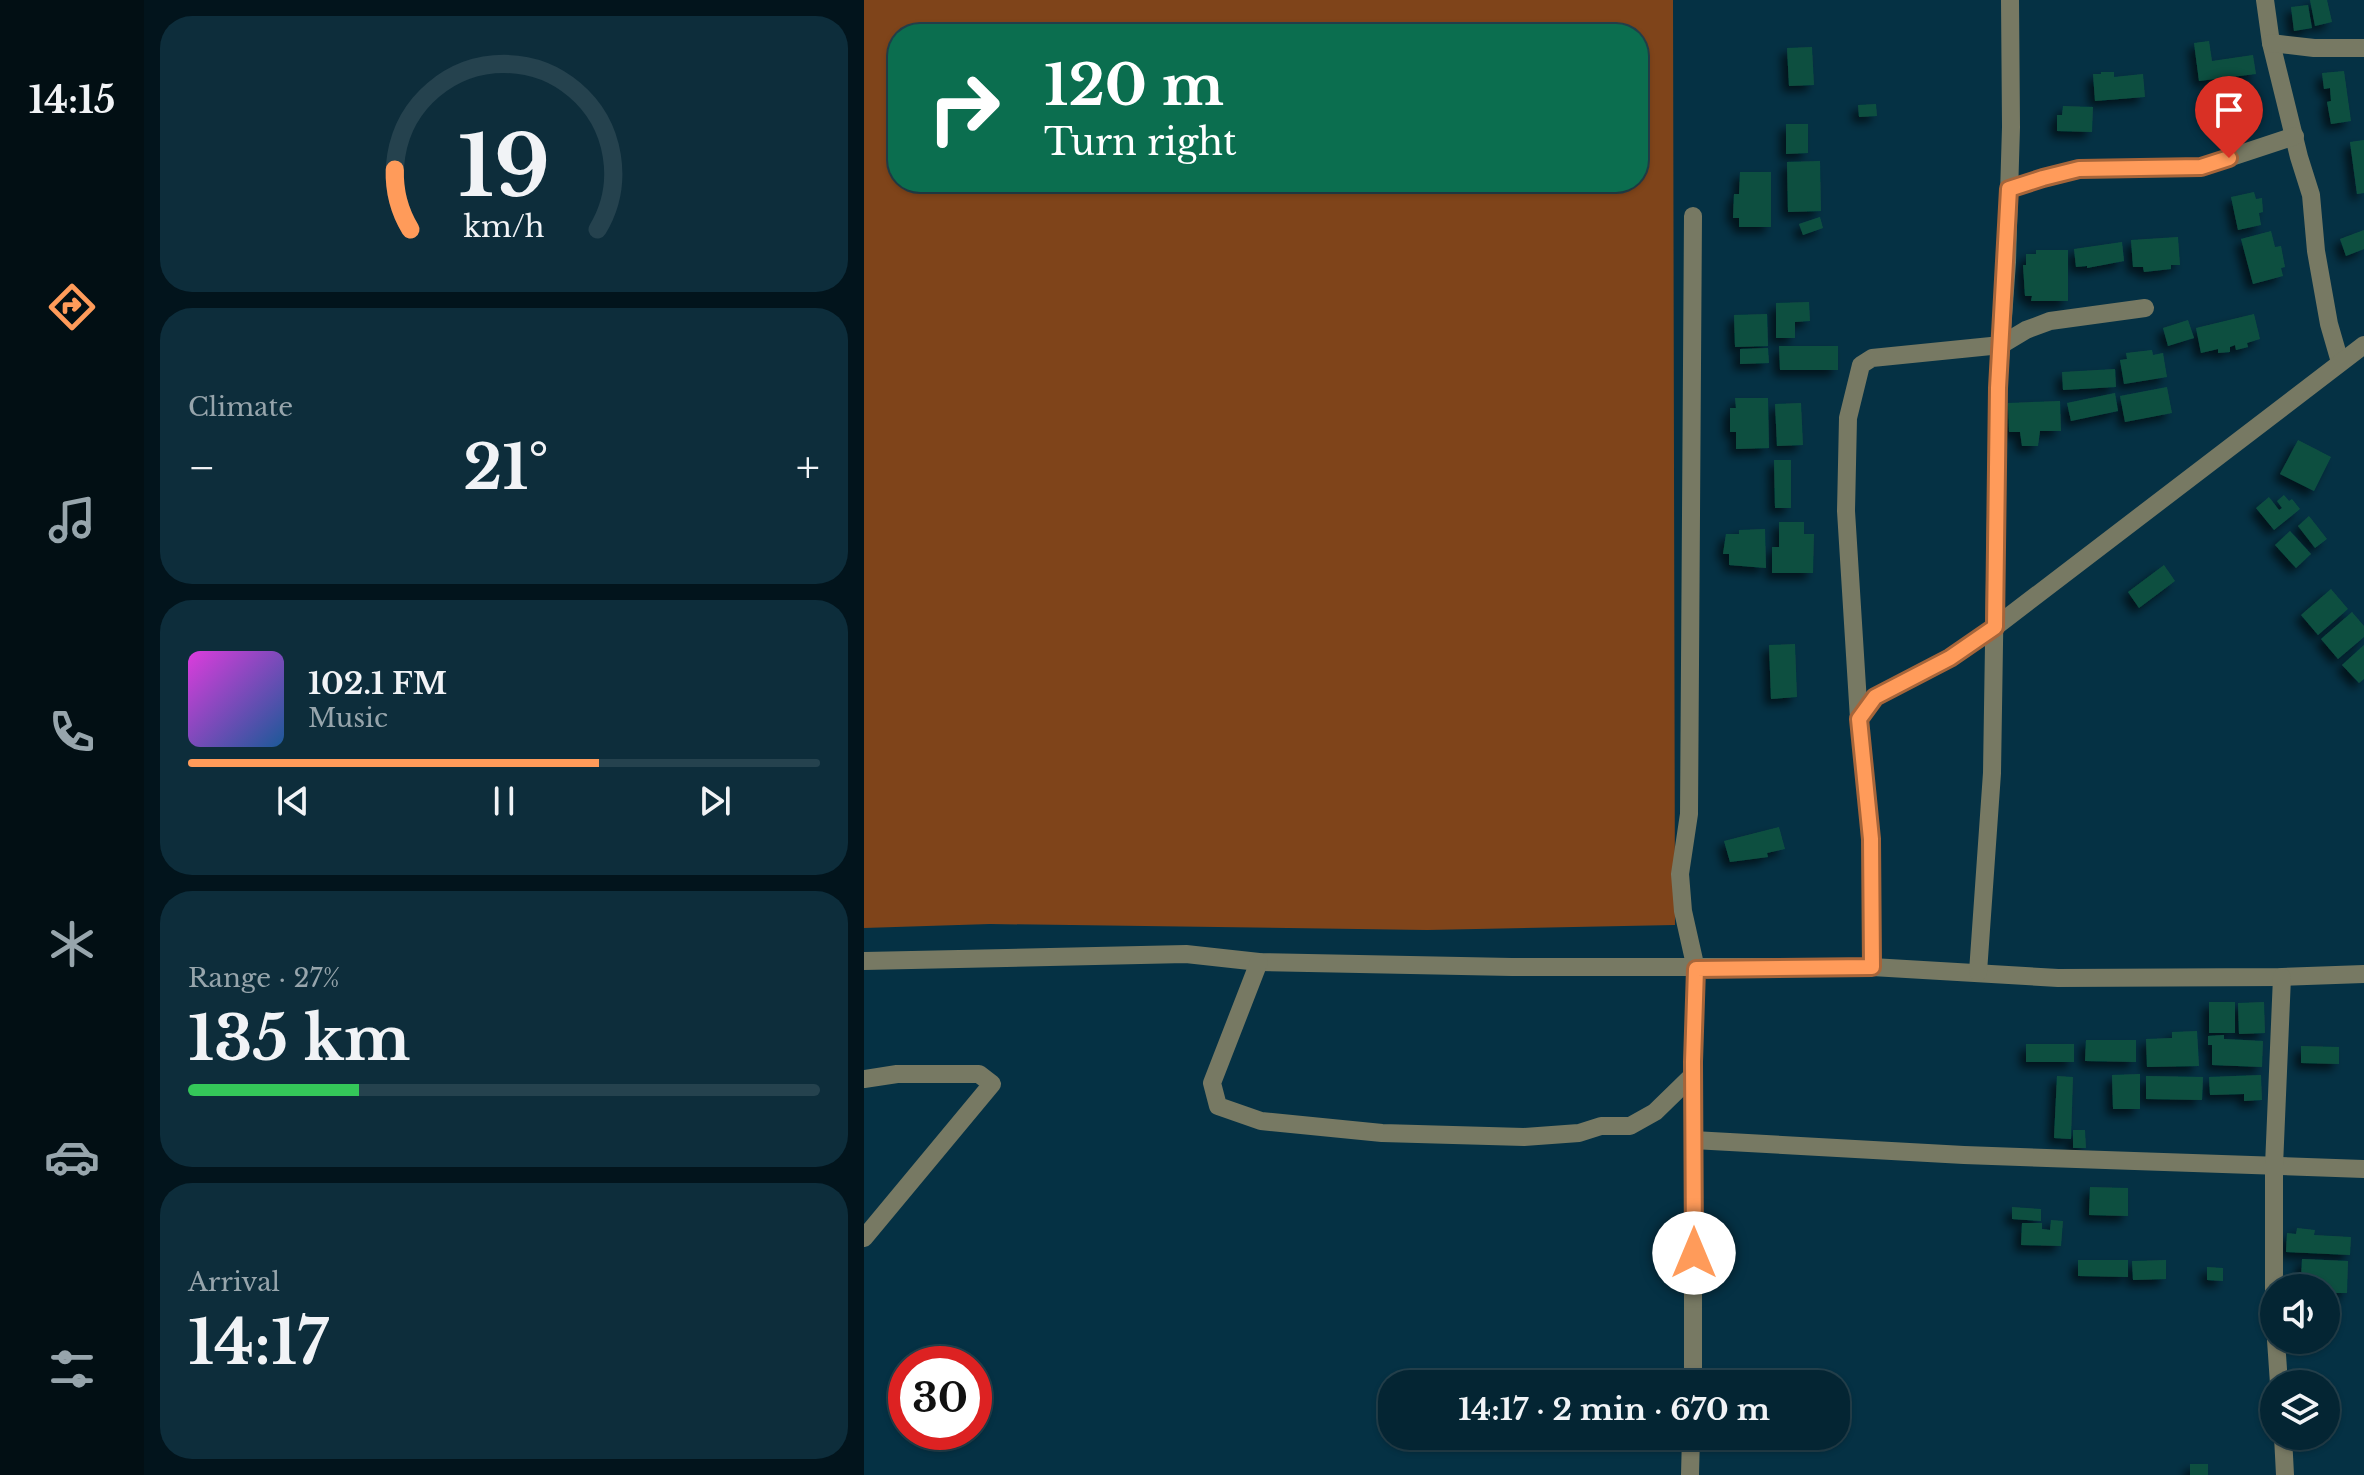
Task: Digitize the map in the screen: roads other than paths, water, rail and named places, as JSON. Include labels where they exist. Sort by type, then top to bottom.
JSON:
[{"type":"street","points":[[1978,972],[1992,773],[1998,388],[2009,189],[2010,0]]},
{"type":"street","points":[[2265,0],[2271,43],[2311,195],[2316,251],[2329,324],[2340,362]]},
{"type":"street","points":[[2271,43],[2314,48],[2364,48]]},
{"type":"street","points":[[2009,189],[2079,169],[2201,167],[2295,136]]},
{"type":"street","points":[[1693,216],[1689,814],[1680,874],[1683,911],[1696,969],[1693,1370]]},
{"type":"street","points":[[1872,967],[1871,839],[1859,719],[1846,511],[1848,418],[1861,365],[1872,358],[2001,345],[2026,330],[2050,321],[2145,308]]},
{"type":"street","points":[[1859,719],[1875,697],[1950,658],[1995,627],[2364,345]]},
{"type":"street","points":[[864,961],[1186,954],[1259,962],[1696,969],[1872,967],[2058,978],[2364,974]]},
{"type":"street","points":[[1259,962],[1212,1083],[1218,1106],[1261,1121],[1382,1133],[1524,1137],[1579,1133],[1601,1126],[1630,1126],[1655,1112],[1693,1075]]},
{"type":"street","points":[[2274,1274],[2274,1166],[2282,977]]},
{"type":"street","points":[[864,1079],[897,1074],[979,1074],[992,1084],[864,1238]]},
{"type":"street","points":[[1693,1140],[1964,1155],[2364,1169]]},
{"type":"street","points":[[1690,1475],[1691,1450]]},
{"type":"street","points":[[2284,1450],[2285,1475]]}]
